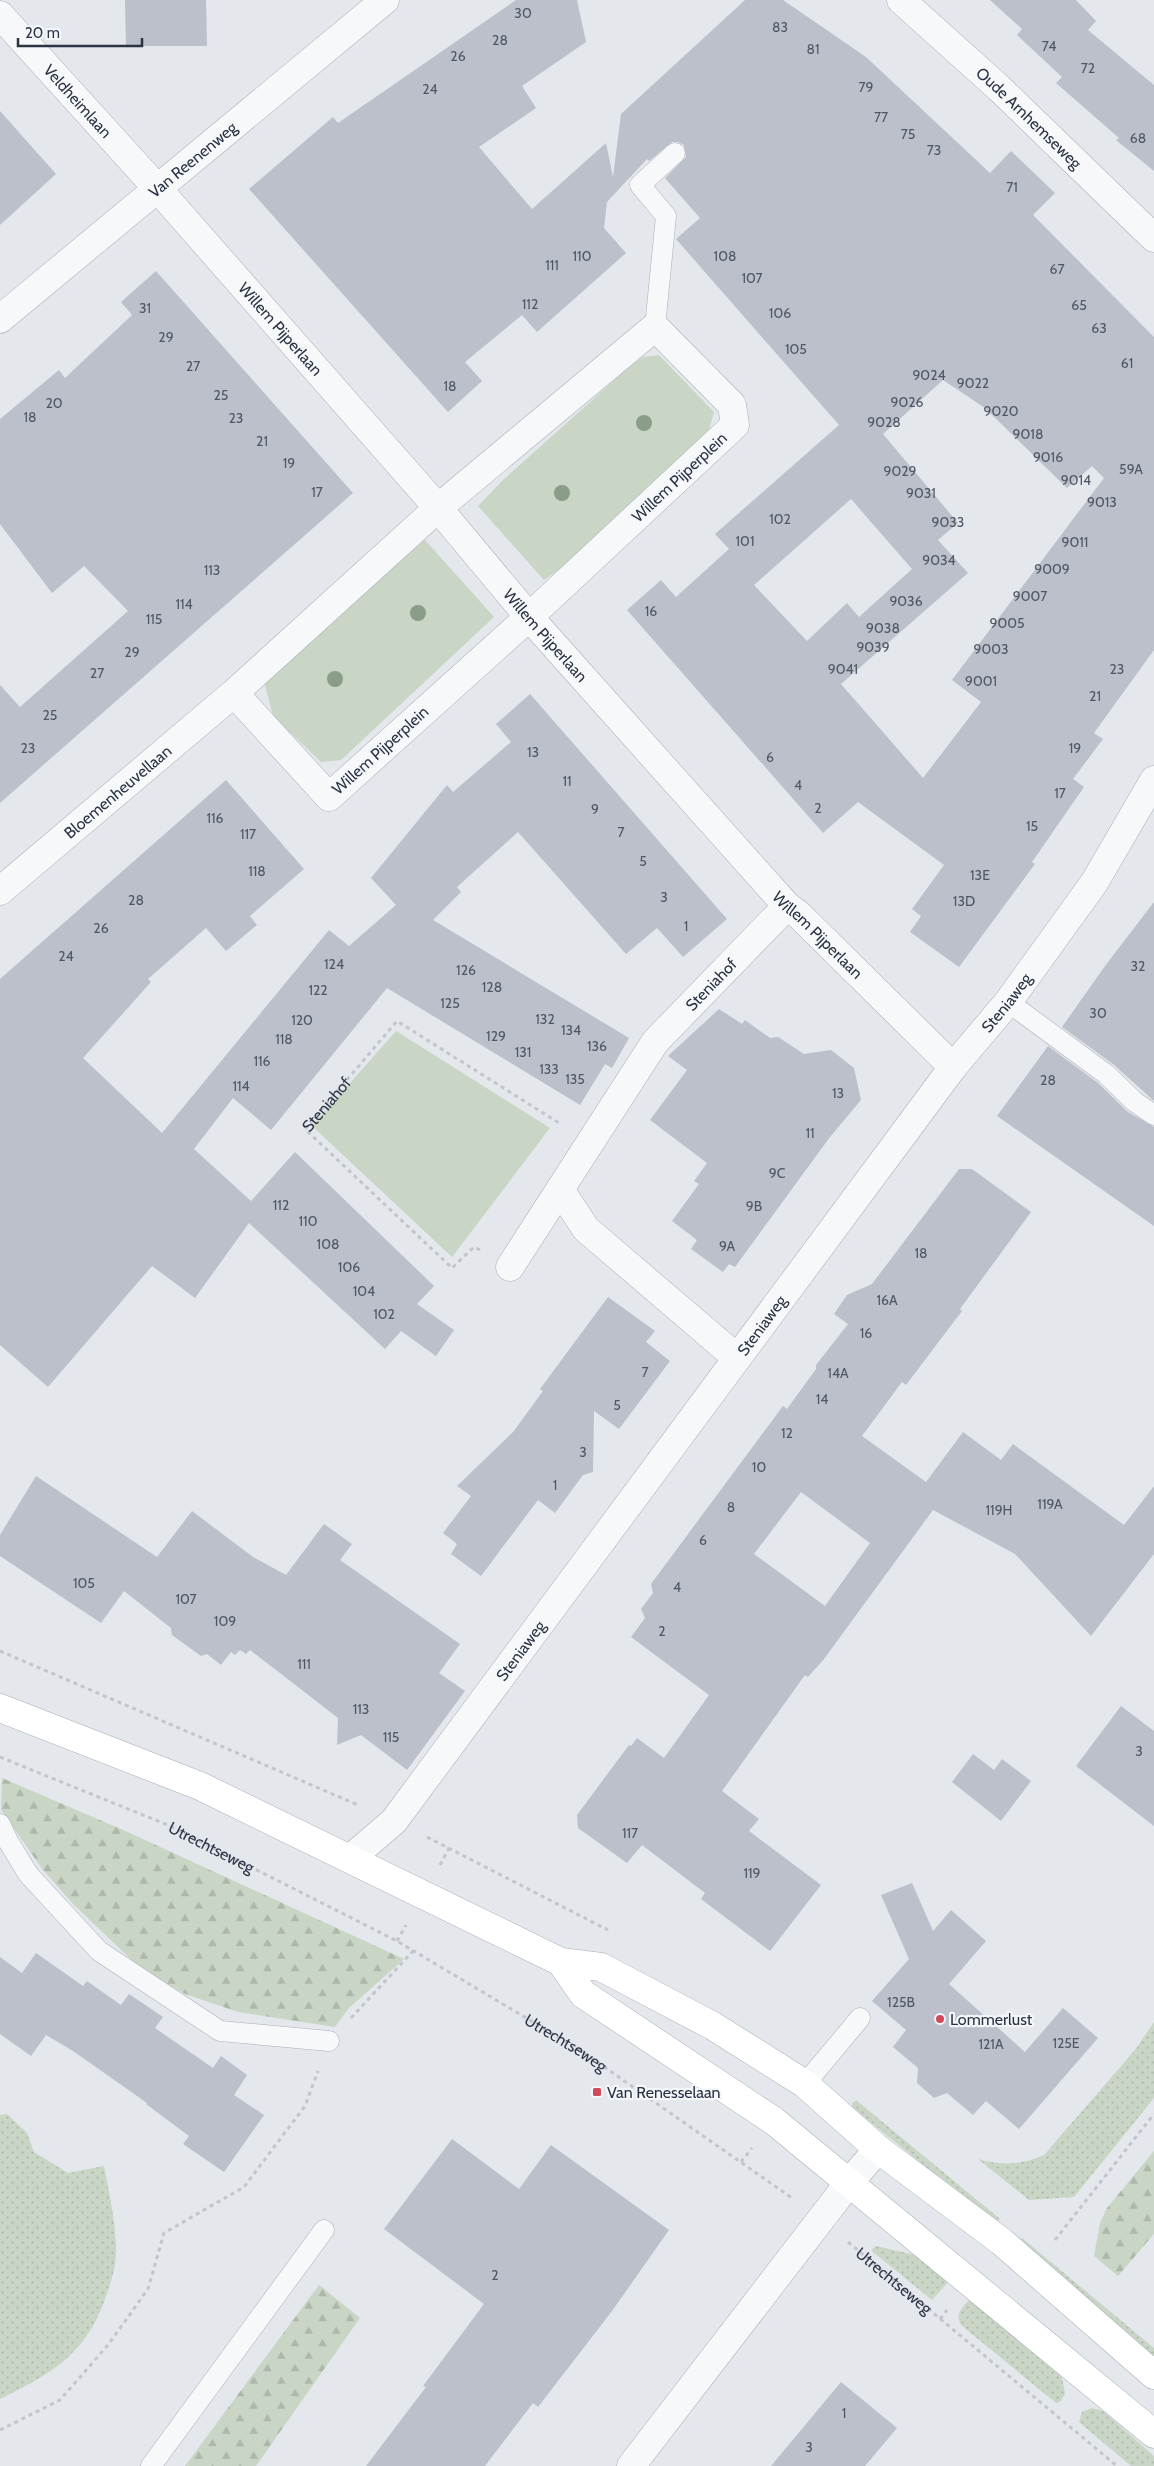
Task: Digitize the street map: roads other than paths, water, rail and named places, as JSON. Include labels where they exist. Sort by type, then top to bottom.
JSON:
[{"type":"main road","points":[[0,1708],[200,1786],[561,1962],[602,1967],[713,2026],[805,2084],[878,2149],[1002,2242],[1154,2375]]},
{"type":"main road","points":[[561,1962],[583,1994],[774,2122],[1154,2434]]},
{"type":"street","name":"Van Reenenweg","points":[[0,319],[385,0]]},
{"type":"street","name":"Oude Arnhemseweg","points":[[901,0],[999,88],[1154,238]]},
{"type":"street","name":"Veldheimlaan","points":[[0,14],[156,188]]},
{"type":"street","name":"Willem Pijperlaan","points":[[156,188],[438,508],[529,617],[787,906],[805,921],[953,1067]]},
{"type":"street","points":[[234,693],[438,508],[655,327]]},
{"type":"street","name":"Willem Pijperplein","points":[[234,693],[329,796],[529,617],[735,425],[732,405],[655,327]]},
{"type":"street","name":"Bloemenheuvellaan","points":[[0,890],[234,693]]},
{"type":"street","name":"Steniaweg","points":[[351,1858],[394,1821],[953,1067],[1008,1002],[1094,883],[1154,780]]},
{"type":"street","name":"Steniahof","points":[[510,1267],[656,1042],[787,906]]},
{"type":"street","points":[[561,1191],[586,1229],[737,1358]]},
{"type":"street","points":[[631,2466],[848,2184],[878,2149]]},
{"type":"lane","points":[[655,327],[666,216],[640,185],[674,153]]},
{"type":"lane","points":[[1008,1002],[1106,1074],[1135,1102],[1154,1115]]},
{"type":"lane","points":[[0,1824],[8,1842],[28,1874],[99,1950],[220,2031],[329,2041]]},
{"type":"lane","points":[[805,2084],[860,2018]]},
{"type":"lane","points":[[151,2466],[324,2230]]},
{"type":"place","name":"Lommerlust","points":[[940,2019]]},
{"type":"place","name":"Van Renesselaan","points":[[597,2092]]}]
